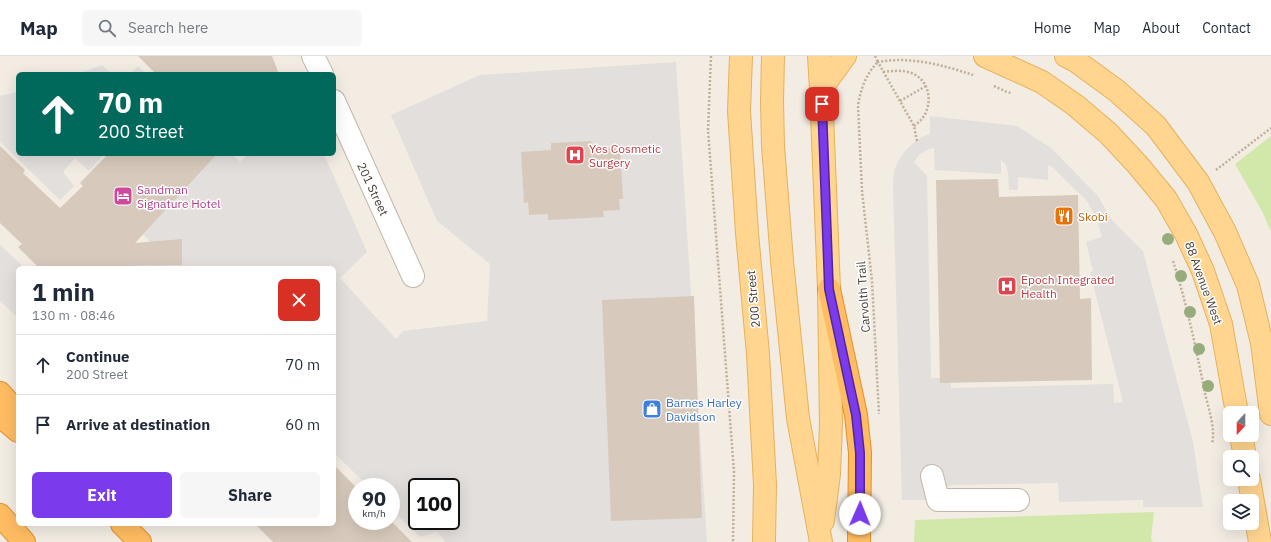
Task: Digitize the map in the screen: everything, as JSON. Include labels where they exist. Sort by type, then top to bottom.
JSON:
[{"type":"highway","points":[[829,289],[856,415],[860,453],[859,542]]},
{"type":"highway","points":[[0,393],[16,411]]},
{"type":"highway","points":[[0,416],[16,429]]},
{"type":"highway","points":[[0,515],[23,542]]},
{"type":"highway","points":[[0,522],[23,542]]},
{"type":"highway","points":[[124,526],[140,542]]},
{"type":"main road","name":"200 Street","points":[[741,56],[739,111],[747,232],[758,354],[765,485],[764,542]]},
{"type":"main road","points":[[773,56],[773,146],[782,261],[798,418],[821,542]]},
{"type":"main road","points":[[818,56],[821,89],[829,289],[832,424],[829,474],[821,542]]},
{"type":"main road","points":[[821,89],[845,56]]},
{"type":"main road","name":"88 Avenue West","points":[[985,56],[1042,82],[1075,105],[1108,133],[1137,164],[1166,199],[1186,234],[1203,271],[1221,324],[1236,406]]},
{"type":"main road","points":[[1066,56],[1076,61],[1117,91],[1156,126],[1198,182],[1225,232],[1248,285],[1262,343],[1271,414]]},
{"type":"main road","points":[[1250,486],[1260,542]]},
{"type":"street","points":[[313,56],[321,72]]},
{"type":"street","name":"201 Street","points":[[336,105],[413,276]]},
{"type":"street","points":[[932,476],[938,500],[1018,500]]},
{"type":"path","points":[[711,56],[708,130],[734,472],[733,542]]},
{"type":"path","points":[[875,56],[914,126],[917,141]]},
{"type":"path","points":[[878,62],[897,58],[911,60],[954,69],[978,78]]},
{"type":"path","name":"Carvolth Trail","points":[[878,62],[871,70],[865,81],[858,105],[862,191],[872,281],[879,416]]},
{"type":"path","points":[[883,72],[894,70],[909,72],[921,80],[926,86],[929,96],[929,104],[926,113],[914,126]]},
{"type":"path","points":[[990,83],[1014,94]]},
{"type":"path","points":[[900,101],[926,86]]},
{"type":"path","points":[[1215,172],[1271,128]]},
{"type":"path","points":[[1171,256],[1178,276],[1199,364],[1212,427],[1212,444]]},
{"type":"green space","points":[[1271,136],[1271,232],[1263,213],[1235,164]]},
{"type":"green space","points":[[1154,512],[1151,539],[1153,542],[914,542],[915,520]]},
{"type":"shaded area","points":[[676,62],[707,542],[446,542],[437,532],[420,537],[413,530],[460,530],[460,478],[408,478],[408,525],[400,518],[400,478],[360,478],[336,455],[336,266],[152,266],[150,242],[141,232],[215,156],[234,156],[240,162],[246,156],[325,156],[367,252],[340,278],[396,339],[403,331],[487,321],[490,264],[437,221],[391,115],[480,75]]},
{"type":"shaded area","points":[[102,65],[110,72],[83,72]]},
{"type":"shaded area","points":[[138,66],[144,72],[132,72]]},
{"type":"shaded area","points":[[16,92],[16,156],[102,156],[89,171],[75,158],[63,172],[74,186],[60,200],[0,142],[0,96]]},
{"type":"shaded area","points":[[930,116],[1017,126],[1051,148],[1098,196],[1111,219],[1143,251],[1193,442],[1203,507],[1143,507],[1143,500],[1059,502],[1058,483],[951,485],[926,500],[902,500],[893,187],[894,172],[898,161],[905,151],[922,137],[930,134]],"holes":[[[934,148],[935,170],[1001,174],[1001,160],[1006,165],[1008,172],[1009,190],[1018,190],[1018,177],[1048,180],[1048,165],[1052,167],[1087,201],[1096,218],[1102,237],[1086,242],[1093,271],[1090,272],[1123,402],[1114,403],[1113,384],[951,388],[951,378],[931,378],[927,176],[914,162],[919,155]]]},
{"type":"shaded area","points":[[0,245],[23,266],[16,266],[16,316],[0,301]]},
{"type":"building","points":[[138,56],[272,56],[278,72],[154,72]]},
{"type":"building","points":[[591,141],[592,149],[620,147],[623,199],[619,199],[620,210],[603,211],[604,217],[548,220],[548,214],[529,215],[528,202],[524,203],[521,152],[551,150],[551,143]]},
{"type":"building","name":"Sandman Signature Hotel","points":[[0,146],[25,170],[23,173],[60,208],[83,186],[80,183],[106,156],[215,156],[135,243],[182,239],[182,265],[37,266],[18,247],[22,244],[0,223]]},
{"type":"building","name":"Epoch Integrated Health","points":[[998,179],[999,197],[1078,195],[1080,299],[1091,298],[1092,380],[940,383],[936,180]]},
{"type":"building","name":"Barnes Harley Davidson","points":[[694,296],[702,518],[611,521],[602,300]]},
{"type":"building","points":[[336,467],[348,479],[348,530],[400,530],[412,542],[273,542],[257,526],[336,526]]},
{"type":"place","name":"Yes Cosmetic Surgery","points":[[575,155]]},
{"type":"place","name":"Sandman Signature Hotel","points":[[123,196]]},
{"type":"place","name":"Skobi","points":[[1064,216]]},
{"type":"place","name":"Epoch Integrated Health","points":[[1007,286]]},
{"type":"place","name":"Barnes Harley Davidson","points":[[652,409]]},
{"type":"route","points":[[822,104],[829,289],[856,415],[860,453],[860,514]]}]
